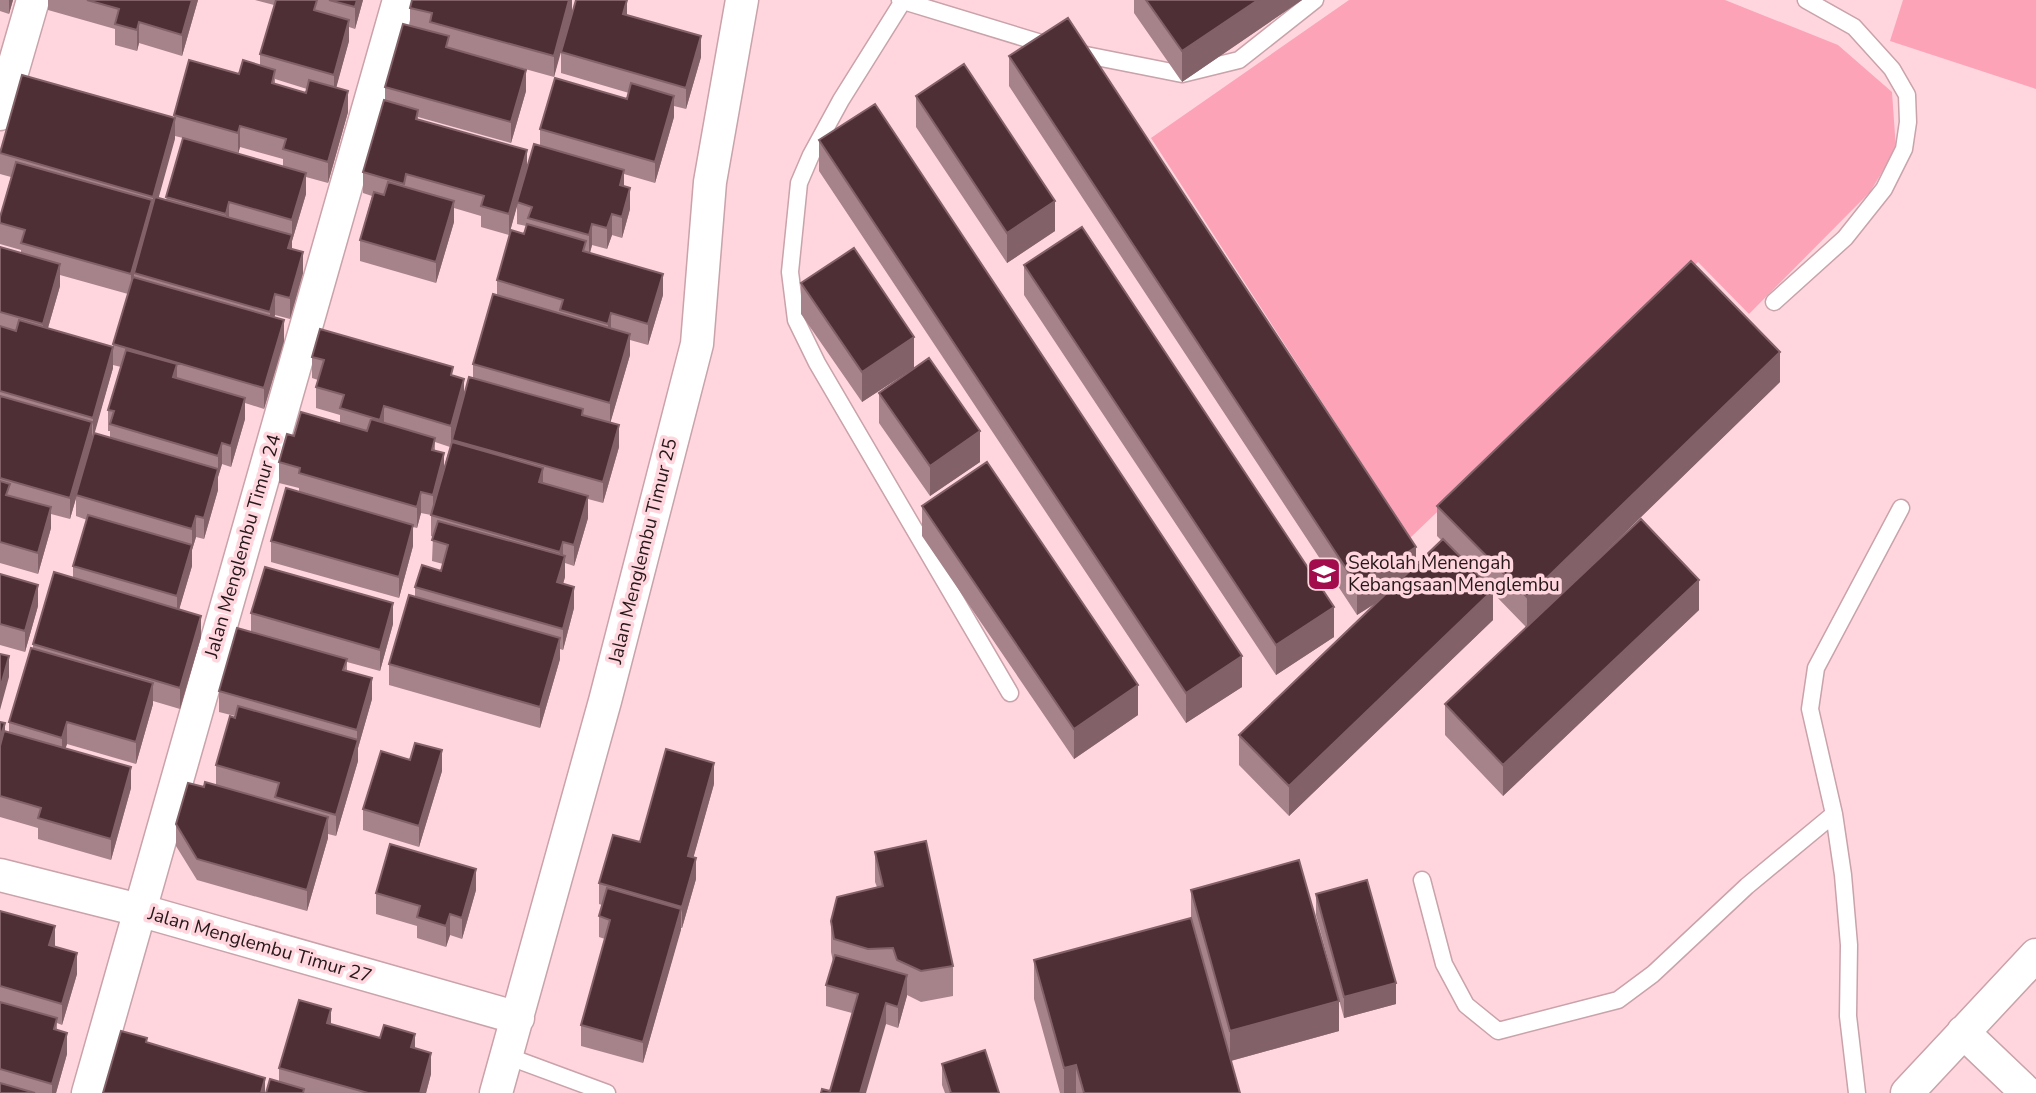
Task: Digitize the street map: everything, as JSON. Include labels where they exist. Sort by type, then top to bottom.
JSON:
[{"type":"street","points":[[0,114],[33,0]]},
{"type":"street","name":"Jalan Menglembu Timur 24","points":[[88,1093],[399,0]]},
{"type":"street","name":"Jalan Menglembu Timur 25","points":[[496,1093],[697,344],[710,182],[742,0]]},
{"type":"street","name":"Jalan Menglembu Timur 27","points":[[0,875],[139,910],[518,1018]]},
{"type":"street","points":[[1907,1093],[2036,955]]},
{"type":"street","points":[[1963,1032],[2028,1093]]},
{"type":"lane","points":[[1010,693],[817,363],[796,320],[790,272],[799,183],[811,155],[901,1],[1106,61],[1182,74],[1239,60],[1315,0]]},
{"type":"lane","points":[[1774,302],[1845,238],[1884,189],[1903,149],[1908,122],[1907,95],[1892,69],[1854,27],[1806,0]]},
{"type":"lane","points":[[1857,1093],[1848,1016],[1849,945],[1843,875],[1834,814],[1810,709],[1816,668],[1900,508]]},
{"type":"lane","points":[[1422,880],[1427,910],[1444,964],[1466,1005],[1498,1031],[1618,1000],[1653,974],[1747,886],[1834,814]]},
{"type":"lane","points":[[507,1056],[607,1093]]},
{"type":"shaded area","points":[[1349,0],[1725,0],[1838,45],[1892,92],[1896,149],[1870,192],[1749,314],[1698,262],[1410,538],[1151,138]]},
{"type":"shaded area","points":[[1903,0],[2036,0],[2036,89],[1890,41]]},
{"type":"building","points":[[87,0],[192,0],[182,35],[139,22],[137,30],[115,24],[119,9]]},
{"type":"building","points":[[276,0],[317,0],[314,10],[349,20],[334,75],[260,54]]},
{"type":"building","points":[[329,0],[357,0],[355,7]]},
{"type":"building","points":[[412,0],[569,0],[554,56],[430,22],[432,13],[410,8]]},
{"type":"building","points":[[576,0],[627,0],[623,14],[701,36],[686,88],[561,52]]},
{"type":"building","points":[[1146,0],[1258,0],[1182,51]]},
{"type":"building","points":[[1068,18],[1416,547],[1357,585],[1009,56]]},
{"type":"building","points":[[403,24],[449,36],[446,47],[526,70],[511,122],[385,87]]},
{"type":"building","points":[[189,60],[239,74],[243,60],[275,70],[272,83],[306,93],[309,80],[348,91],[328,162],[283,149],[286,139],[240,126],[238,133],[174,115]]},
{"type":"building","points":[[964,64],[1055,201],[1007,233],[916,96]]},
{"type":"building","points":[[22,75],[175,118],[153,197],[0,153]]},
{"type":"building","points":[[555,78],[627,99],[631,83],[674,96],[655,162],[540,129]]},
{"type":"building","points":[[384,100],[418,110],[416,119],[527,150],[509,214],[481,206],[484,196],[406,174],[404,184],[363,172]]},
{"type":"building","points":[[875,104],[1242,656],[1186,693],[819,140]]},
{"type":"building","points":[[183,138],[306,173],[292,220],[229,202],[226,214],[166,197]]},
{"type":"building","points":[[534,144],[624,170],[620,185],[630,188],[622,217],[612,214],[607,228],[592,224],[589,235],[528,218],[532,207],[517,202]]},
{"type":"building","points":[[16,162],[152,200],[131,274],[21,243],[25,230],[0,223]]},
{"type":"building","points":[[388,182],[454,201],[436,262],[360,240],[374,192],[384,195]]},
{"type":"building","points":[[155,197],[292,235],[288,248],[303,252],[290,298],[275,294],[270,312],[134,273]]},
{"type":"building","points":[[527,224],[586,241],[583,251],[663,274],[648,324],[611,313],[608,324],[560,310],[563,300],[497,280],[511,230],[524,234]]},
{"type":"building","points":[[1082,227],[1334,607],[1276,645],[1024,265]]},
{"type":"building","points":[[0,247],[60,264],[43,324],[0,312]]},
{"type":"building","points":[[854,248],[914,337],[862,372],[801,283]]},
{"type":"building","points":[[1691,261],[1780,352],[1527,597],[1437,506]]},
{"type":"building","points":[[133,277],[284,320],[264,388],[113,344]]},
{"type":"building","points":[[493,294],[630,334],[610,403],[473,364]]},
{"type":"building","points":[[19,320],[113,347],[93,418],[0,391],[0,326],[16,331]]},
{"type":"building","points":[[320,329],[453,367],[451,375],[464,379],[451,426],[384,406],[380,420],[340,408],[344,395],[316,387],[324,360],[312,357]]},
{"type":"building","points":[[126,350],[177,364],[173,377],[245,398],[231,446],[222,443],[218,456],[110,424],[114,411],[108,410]]},
{"type":"building","points":[[929,358],[980,431],[930,466],[879,393]]},
{"type":"building","points":[[469,377],[583,409],[582,415],[619,425],[603,482],[452,440]]},
{"type":"building","points":[[0,396],[92,422],[70,498],[0,478]]},
{"type":"building","points":[[301,412],[367,431],[371,419],[435,438],[432,450],[444,453],[433,495],[421,492],[417,507],[299,473],[300,468],[279,462],[287,434],[294,436]]},
{"type":"building","points":[[94,433],[218,469],[204,518],[196,516],[192,529],[76,495]]},
{"type":"building","points":[[452,442],[543,468],[539,482],[588,496],[574,545],[563,542],[560,552],[431,515]]},
{"type":"building","points":[[987,462],[1138,685],[1074,729],[922,506]]},
{"type":"building","points":[[0,481],[10,484],[6,495],[51,507],[38,553],[0,542]]},
{"type":"building","points":[[286,488],[413,525],[399,577],[271,541]]},
{"type":"building","points":[[88,515],[192,545],[177,596],[73,566]]},
{"type":"building","points":[[1641,519],[1699,580],[1503,765],[1445,704]]},
{"type":"building","points":[[438,521],[565,556],[557,582],[574,587],[563,629],[415,587],[422,565],[441,571],[448,545],[432,540]]},
{"type":"building","points":[[1443,539],[1493,590],[1289,786],[1239,735]]},
{"type":"building","points":[[265,567],[393,603],[380,650],[251,613]]},
{"type":"building","points":[[54,572],[201,616],[180,688],[33,644]]},
{"type":"building","points":[[0,574],[38,585],[25,631],[0,624]]},
{"type":"building","points":[[409,595],[560,638],[540,707],[389,664]]},
{"type":"building","points":[[237,628],[347,659],[343,670],[372,678],[357,730],[219,691]]},
{"type":"building","points":[[31,648],[153,683],[136,742],[67,722],[62,738],[9,722]]},
{"type":"building","points":[[0,654],[9,656],[0,689]]},
{"type":"building","points":[[238,706],[358,740],[336,815],[275,797],[279,783],[216,765],[230,716],[235,718]]},
{"type":"building","points":[[0,722],[5,723],[0,738]]},
{"type":"building","points":[[4,731],[131,767],[111,839],[38,818],[41,808],[0,796],[0,746]]},
{"type":"building","points":[[415,743],[442,750],[419,826],[363,809],[381,751],[410,760]]},
{"type":"building","points":[[666,749],[714,763],[688,856],[696,858],[682,907],[599,883],[613,835],[640,842]]},
{"type":"building","points":[[205,782],[328,817],[307,890],[197,859],[176,824],[188,783],[204,787]]},
{"type":"building","points":[[926,841],[953,966],[921,971],[897,960],[893,948],[868,949],[834,939],[831,921],[837,897],[883,886],[875,852]]},
{"type":"building","points":[[390,844],[476,869],[462,918],[450,914],[446,926],[417,917],[420,906],[376,893]]},
{"type":"building","points":[[1299,860],[1339,1001],[1230,1031],[1191,890]]},
{"type":"building","points":[[1367,880],[1396,983],[1344,997],[1316,894]]},
{"type":"building","points":[[607,888],[681,909],[643,1042],[581,1025],[610,920],[599,916]]},
{"type":"building","points":[[0,911],[55,926],[49,945],[77,953],[62,1004],[0,986]]},
{"type":"building","points":[[1191,918],[1240,1093],[1084,1093],[1076,1065],[1064,1068],[1034,960]]},
{"type":"building","points":[[835,955],[907,975],[898,1007],[886,1003],[860,1093],[821,1093],[822,1089],[830,1091],[858,994],[826,985]]},
{"type":"building","points":[[299,1000],[331,1009],[327,1023],[380,1038],[384,1025],[415,1034],[411,1047],[431,1053],[420,1093],[368,1093],[279,1068]]},
{"type":"building","points":[[0,1002],[57,1018],[54,1029],[67,1033],[52,1084],[0,1069]]},
{"type":"building","points":[[121,1031],[147,1038],[146,1042],[265,1078],[261,1093],[103,1093]]},
{"type":"building","points":[[985,1050],[999,1093],[951,1093],[942,1064]]},
{"type":"building","points":[[270,1079],[304,1089],[303,1093],[266,1093]]},
{"type":"building","points":[[0,1083],[35,1093],[0,1093]]},
{"type":"place","name":"Sekolah Menengah Kebangsaan Menglembu","points":[[1324,574]]}]
